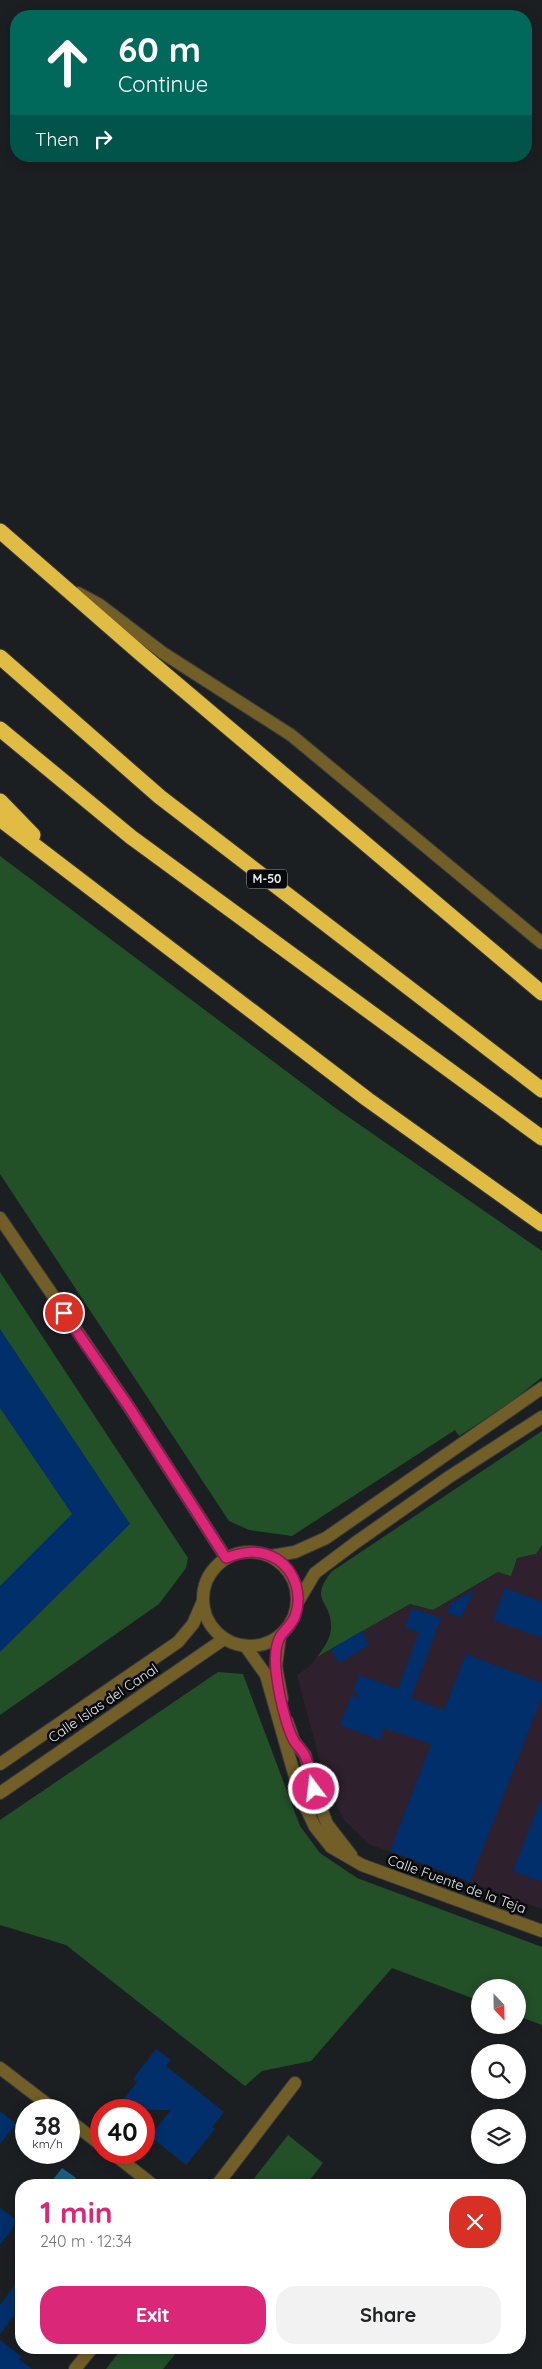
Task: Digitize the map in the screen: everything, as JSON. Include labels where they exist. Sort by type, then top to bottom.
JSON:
[{"type":"highway","points":[[0,531],[542,992]]},
{"type":"highway","name":"M-50","points":[[0,657],[160,797],[542,1090]]},
{"type":"highway","points":[[0,729],[131,837],[542,1138]]},
{"type":"highway","points":[[0,801],[92,891]]},
{"type":"highway","points":[[0,819],[367,1099],[542,1224]]},
{"type":"street","points":[[60,583],[100,605],[163,653],[291,735],[542,943]]},
{"type":"street","points":[[0,1218],[129,1407],[226,1558]]},
{"type":"street","points":[[271,1556],[295,1552],[326,1538],[542,1388]]},
{"type":"street","points":[[299,1600],[297,1586],[283,1563],[271,1556],[256,1552],[241,1552],[226,1558],[208,1576],[204,1588],[203,1601],[206,1616],[213,1629],[224,1639],[246,1647],[276,1640],[288,1629],[296,1615],[299,1600],[315,1572],[449,1477],[542,1417]]},
{"type":"street","name":"Calle Islas del Canal","points":[[0,1764],[171,1647],[193,1624],[203,1601]]},
{"type":"street","name":"Calle Fuente de la Teja","points":[[280,1636],[276,1656],[277,1680],[289,1728],[294,1741],[305,1755],[314,1789],[327,1824],[344,1849],[362,1865]]},
{"type":"street","name":"Calle Islas del Canal","points":[[0,1793],[224,1639]]},
{"type":"street","name":"Calle Fuente de la Teja","points":[[246,1647],[266,1676],[301,1798],[315,1827],[331,1847],[362,1865],[542,1931]]},
{"type":"street","points":[[0,2068],[41,2099]]},
{"type":"street","points":[[222,2179],[295,2083]]},
{"type":"street","points":[[80,2129],[90,2136]]},
{"type":"street","points":[[126,2164],[145,2179]]},
{"type":"street","points":[[75,2369],[87,2354]]},
{"type":"shaded area","points":[[540,1545],[542,1545],[542,1909],[369,1844],[345,1821],[327,1788],[297,1675],[309,1667],[317,1657],[410,1604],[433,1610],[499,1572],[511,1575],[517,1558],[536,1554]]},
{"type":"green space","points":[[0,856],[334,1107],[542,1251],[542,1377],[510,1403],[459,1436],[455,1430],[292,1536],[249,1530],[229,1521],[0,1174]]},
{"type":"green space","points":[[0,1272],[188,1558],[186,1568],[159,1604],[0,1715]]},
{"type":"green space","points":[[542,1431],[542,1545],[536,1554],[517,1558],[511,1576],[498,1572],[433,1610],[410,1604],[317,1657],[327,1642],[331,1629],[330,1616],[321,1595],[325,1582],[331,1572]]},
{"type":"green space","points":[[218,1672],[243,1674],[300,1826],[320,1853],[357,1878],[542,1947],[542,2025],[526,2019],[526,1979],[471,1979],[471,1998],[392,1968],[311,2061],[262,2071],[245,2086],[66,1945],[0,1925],[0,1820]]},
{"type":"green space","points":[[288,2135],[323,2163],[311,2179],[254,2179]]},
{"type":"green space","points":[[117,2354],[175,2354],[163,2369],[106,2369]]},
{"type":"water","points":[[62,2168],[76,2178],[75,2179],[54,2179]]},
{"type":"building","points":[[0,1329],[130,1524],[0,1652],[0,1586],[72,1514],[0,1408]]},
{"type":"building","points":[[505,1588],[542,1602],[542,1638],[493,1620]]},
{"type":"building","points":[[474,1590],[461,1618],[447,1612],[451,1603]]},
{"type":"building","points":[[412,1608],[441,1618],[411,1698],[444,1710],[466,1654],[542,1683],[542,1696],[470,1882],[390,1851],[431,1744],[384,1728],[380,1740],[340,1725],[352,1694],[360,1700],[354,1689],[359,1675],[398,1689],[419,1632],[405,1627]]},
{"type":"building","points":[[362,1631],[369,1645],[339,1663],[331,1649]]},
{"type":"building","points":[[542,1800],[542,1882],[513,1871]]},
{"type":"building","points":[[156,2049],[171,2060],[166,2066],[224,2112],[212,2127],[215,2129],[186,2165],[155,2140],[155,2130],[171,2110],[155,2110],[155,2099],[124,2099],[137,2082],[133,2079]]},
{"type":"building","points":[[0,2111],[15,2125],[0,2144]]},
{"type":"building","points":[[0,2208],[15,2219],[15,2225],[0,2245]]},
{"type":"building","points":[[15,2285],[15,2315],[0,2334],[0,2305]]},
{"type":"building","points":[[0,2340],[15,2352],[15,2354],[22,2357],[19,2359],[32,2369],[0,2369]]},
{"type":"route","points":[[64,1313],[129,1407],[226,1558],[241,1552],[256,1552],[271,1556],[283,1563],[291,1574],[297,1586],[299,1600],[296,1615],[288,1629],[280,1636],[277,1646],[277,1680],[289,1728],[294,1741],[305,1755],[314,1789]]}]
